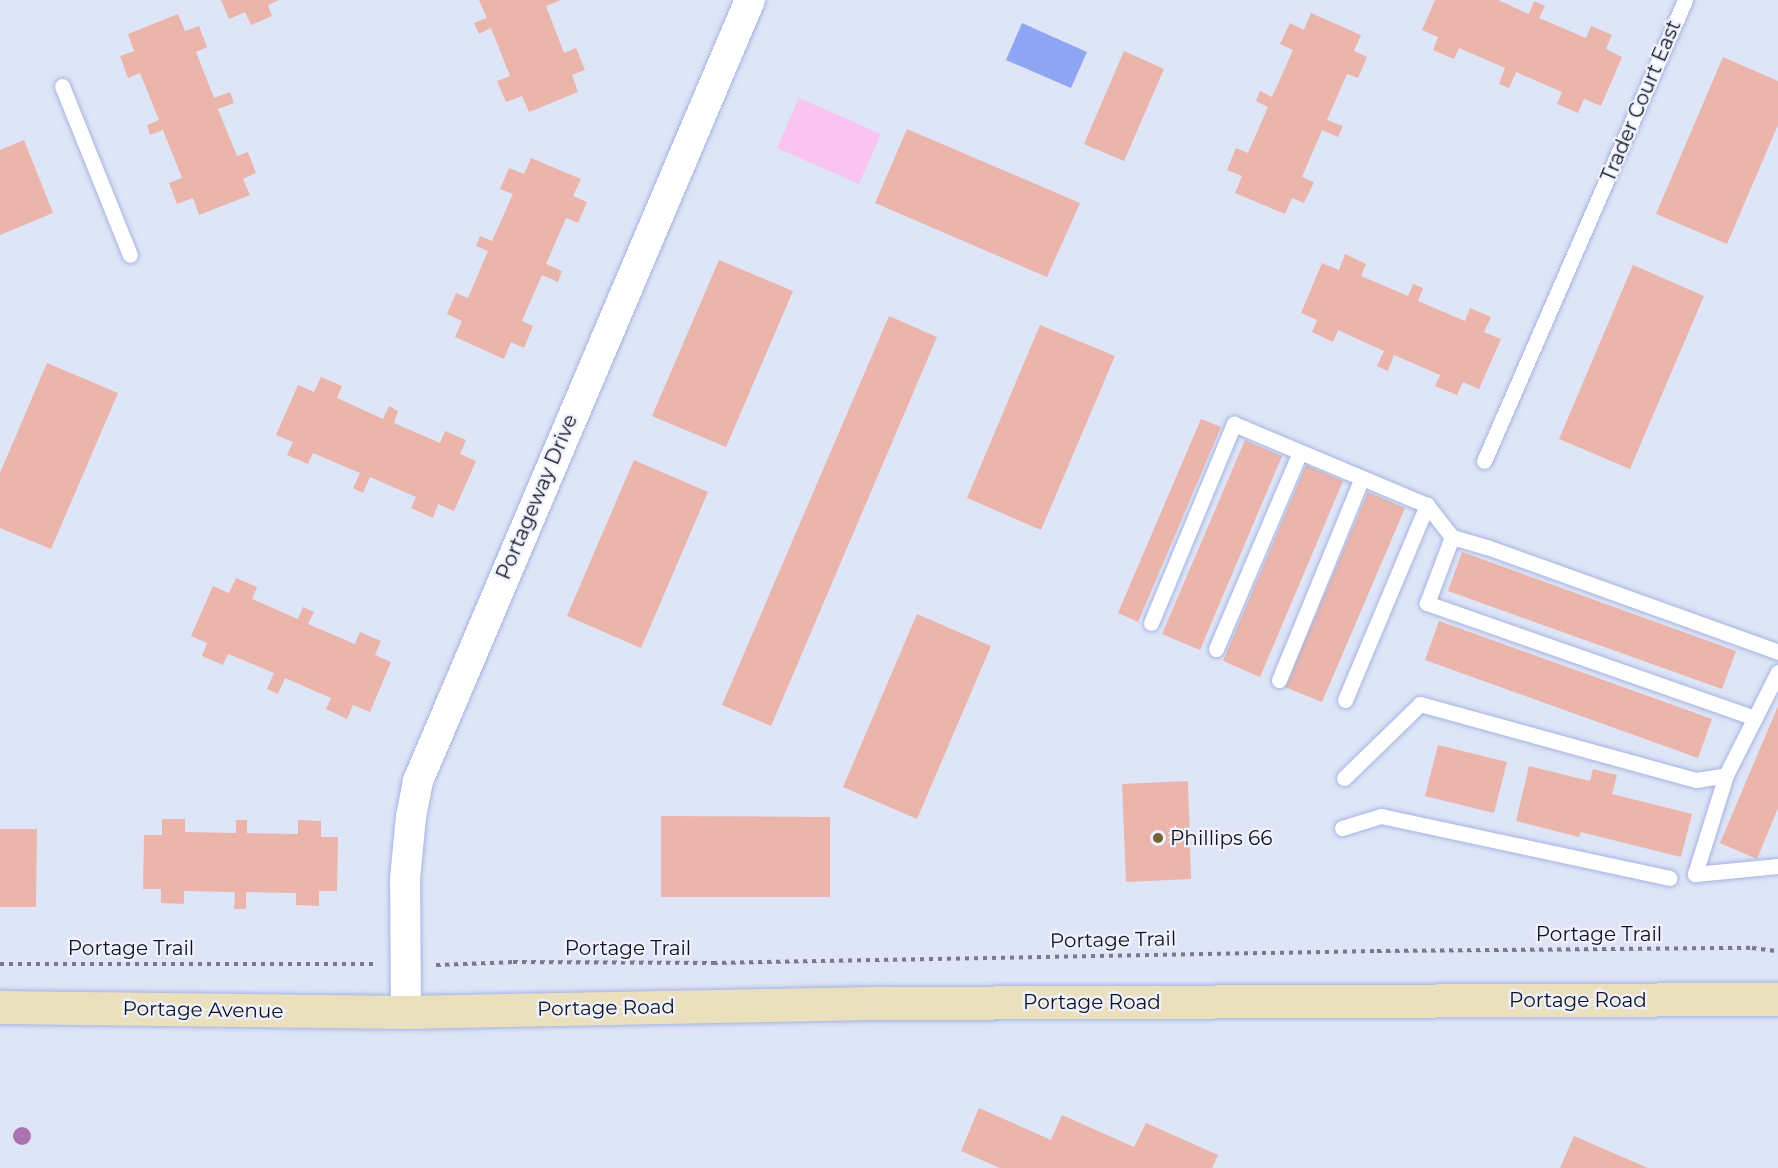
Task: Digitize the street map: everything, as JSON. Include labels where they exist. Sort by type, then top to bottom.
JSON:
[{"type":"main road","name":"Portage Road","points":[[406,1012],[886,1003],[1778,999]]},
{"type":"main road","name":"Portage Avenue","points":[[0,1007],[406,1012]]},
{"type":"street","name":"Portageway Drive","points":[[406,1012],[405,879],[411,817],[418,781],[750,0]]},
{"type":"lane","name":"Trader Court East","points":[[1484,461],[1685,0]]},
{"type":"lane","points":[[62,86],[130,255]]},
{"type":"lane","points":[[1151,623],[1234,424],[1427,506],[1452,537],[1487,547],[1778,652]]},
{"type":"lane","points":[[1216,649],[1300,452]]},
{"type":"lane","points":[[1279,680],[1362,478]]},
{"type":"lane","points":[[1345,700],[1427,506]]},
{"type":"lane","points":[[1452,537],[1427,603],[1755,718]]},
{"type":"lane","points":[[1778,672],[1726,775],[1695,874],[1778,866]]},
{"type":"lane","points":[[1344,778],[1420,704],[1696,780],[1726,775]]},
{"type":"lane","points":[[1342,828],[1381,816],[1669,878]]},
{"type":"path","name":"Portage Trail","points":[[449,965],[513,962],[725,963],[1389,951],[1752,948],[1778,951]]},
{"type":"path","name":"Portage Trail","points":[[0,964],[371,964]]},
{"type":"shaded area","points":[[799,98],[881,134],[859,184],[777,148]]},
{"type":"water","points":[[1022,23],[1087,52],[1071,88],[1006,60]]},
{"type":"building","points":[[221,0],[279,0],[268,5],[272,16],[251,25],[245,12],[229,19]]},
{"type":"building","points":[[479,0],[561,0],[546,6],[564,53],[576,48],[585,70],[572,75],[578,92],[529,112],[522,96],[506,102],[497,81],[510,76],[491,28],[479,34],[474,23],[487,18]]},
{"type":"building","points":[[1435,0],[1498,0],[1529,14],[1534,1],[1545,6],[1539,18],[1586,38],[1591,26],[1612,35],[1606,49],[1622,57],[1601,106],[1584,99],[1578,113],[1557,104],[1562,92],[1516,72],[1509,88],[1499,84],[1505,68],[1459,48],[1454,59],[1433,50],[1438,37],[1422,30]]},
{"type":"building","points":[[1311,13],[1361,35],[1354,51],[1367,57],[1358,78],[1347,74],[1327,120],[1343,126],[1338,137],[1322,130],[1302,177],[1314,182],[1304,203],[1292,198],[1285,214],[1235,193],[1242,176],[1227,170],[1236,148],[1248,153],[1268,107],[1256,101],[1260,91],[1272,97],[1293,50],[1280,44],[1290,23],[1304,30]]},
{"type":"building","points":[[178,14],[185,31],[199,26],[207,47],[196,52],[214,98],[230,92],[234,103],[218,109],[237,156],[248,152],[256,173],[243,179],[250,195],[199,215],[193,198],[177,204],[169,183],[182,178],[163,130],[150,135],[147,125],[159,120],[140,73],[128,78],[120,56],[134,51],[128,34]]},
{"type":"building","points":[[1124,51],[1164,69],[1124,161],[1084,144]]},
{"type":"building","points":[[1723,57],[1778,81],[1778,125],[1727,244],[1656,214]]},
{"type":"building","points":[[907,129],[1080,203],[1047,277],[875,203]]},
{"type":"building","points":[[24,140],[53,213],[0,235],[0,150]]},
{"type":"building","points":[[531,158],[581,179],[573,196],[587,202],[578,223],[566,218],[546,264],[562,271],[558,282],[542,275],[522,321],[533,326],[524,348],[511,342],[504,359],[455,337],[462,321],[447,314],[456,293],[468,298],[488,251],[476,246],[480,236],[492,241],[513,194],[500,189],[509,168],[524,174]]},
{"type":"building","points":[[1345,254],[1366,264],[1361,276],[1408,296],[1413,284],[1423,288],[1418,301],[1465,321],[1470,308],[1491,317],[1484,332],[1501,339],[1479,389],[1463,382],[1457,395],[1435,386],[1440,375],[1394,355],[1388,371],[1377,366],[1384,351],[1338,330],[1333,342],[1312,332],[1317,320],[1301,313],[1322,263],[1339,270]]},
{"type":"building","points":[[719,260],[793,291],[726,447],[652,416]]},
{"type":"building","points":[[1633,265],[1704,296],[1630,469],[1559,439]]},
{"type":"building","points":[[889,316],[937,337],[771,726],[722,705]]},
{"type":"building","points":[[1040,325],[1115,356],[1041,530],[967,498]]},
{"type":"building","points":[[47,363],[118,393],[51,549],[0,528],[0,473]]},
{"type":"building","points":[[321,377],[342,386],[337,398],[383,419],[389,406],[398,411],[394,423],[440,443],[445,431],[466,440],[460,454],[476,461],[454,511],[438,504],[433,518],[411,508],[416,497],[370,477],[363,493],[353,488],[360,473],[313,453],[308,464],[287,455],[293,442],[276,435],[298,385],[314,392]]},
{"type":"building","points":[[1201,419],[1221,427],[1138,622],[1118,613]]},
{"type":"building","points":[[1245,440],[1282,456],[1200,650],[1162,634]]},
{"type":"building","points":[[634,460],[708,492],[641,648],[567,616]]},
{"type":"building","points":[[1306,465],[1343,481],[1260,677],[1223,661]]},
{"type":"building","points":[[1368,492],[1405,508],[1322,702],[1285,687]]},
{"type":"building","points":[[1462,552],[1736,651],[1722,689],[1448,591]]},
{"type":"building","points":[[236,578],[257,587],[252,599],[298,619],[303,607],[314,612],[308,624],[355,644],[360,632],[381,641],[375,655],[391,662],[370,712],[353,705],[347,719],[326,709],[331,698],[285,678],[278,694],[267,689],[274,673],[228,654],[223,665],[202,656],[207,643],[191,636],[213,586],[229,593]]},
{"type":"building","points":[[917,614],[991,646],[917,819],[843,787]]},
{"type":"building","points":[[1439,621],[1712,719],[1698,758],[1425,660]]},
{"type":"building","points":[[1778,706],[1778,808],[1757,859],[1720,843]]},
{"type":"building","points":[[1438,745],[1507,762],[1494,813],[1425,796]]},
{"type":"building","points":[[1529,766],[1590,781],[1593,769],[1617,775],[1612,794],[1692,814],[1681,857],[1581,832],[1579,837],[1516,821]]},
{"type":"building","points":[[1188,781],[1191,879],[1126,882],[1122,784]]},
{"type":"building","points":[[661,816],[830,817],[830,897],[661,897]]},
{"type":"building","points":[[162,819],[185,819],[185,832],[236,833],[236,820],[247,820],[247,833],[298,834],[298,820],[321,821],[321,837],[338,837],[337,891],[319,891],[319,906],[296,905],[296,893],[246,892],[246,909],[234,909],[235,892],[184,891],[184,904],[161,903],[161,889],[143,889],[144,835],[162,835]]},
{"type":"building","points":[[0,829],[37,829],[36,907],[0,907]]},
{"type":"building","points":[[979,1108],[1051,1140],[1062,1115],[1134,1147],[1146,1123],[1218,1155],[1212,1168],[1000,1168],[961,1151]]},
{"type":"building","points":[[1574,1136],[1648,1168],[1560,1168]]},
{"type":"place","name":"Phillips 66","points":[[1158,838]]}]
